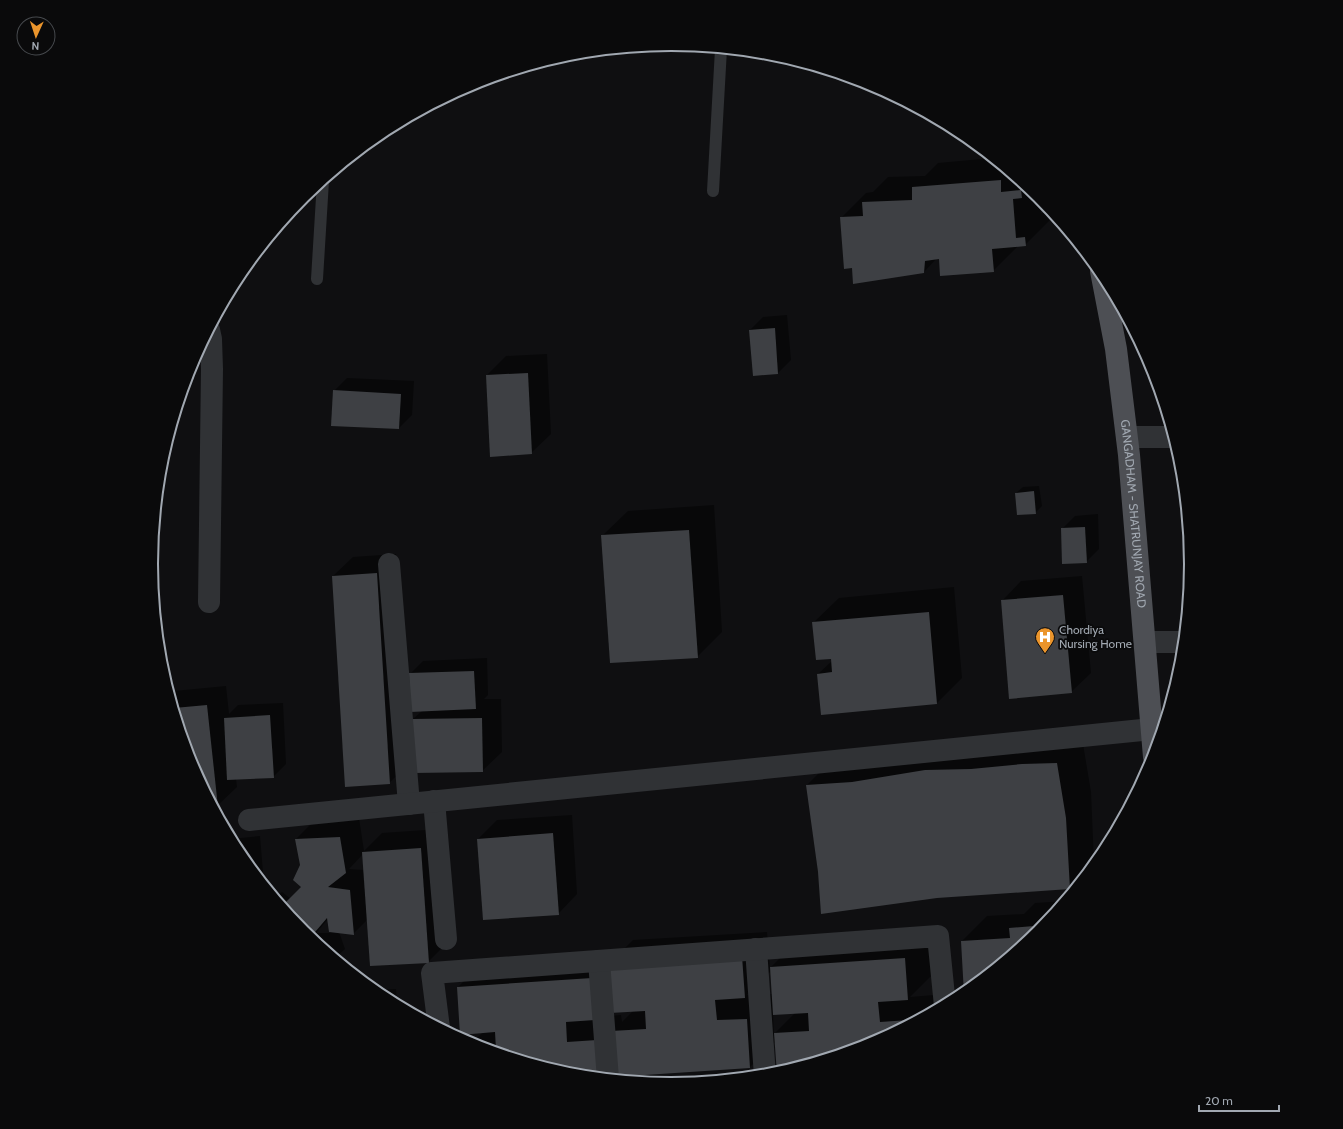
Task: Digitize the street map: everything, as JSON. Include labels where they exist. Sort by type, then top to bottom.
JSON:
[{"type":"main road","name":"GANGADHAM - SHATRUNJAY ROAD","points":[[1105,290],[1116,349],[1127,437],[1153,743]]},
{"type":"street","points":[[209,602],[211,337]]},
{"type":"street","points":[[1127,437],[1169,437]]},
{"type":"street","points":[[388,564],[409,804]]},
{"type":"street","points":[[1145,642],[1179,642]]},
{"type":"street","points":[[249,820],[1152,729]]},
{"type":"street","points":[[434,801],[446,939]]},
{"type":"street","points":[[438,1022],[432,973],[938,936],[944,999]]},
{"type":"street","points":[[756,950],[765,1069]]},
{"type":"street","points":[[599,961],[608,1074]]},
{"type":"lane","points":[[713,191],[721,53]]},
{"type":"lane","points":[[317,279],[323,188]]},
{"type":"building","points":[[1001,180],[1001,192],[1021,190],[1022,198],[1013,199],[1016,238],[1025,237],[1026,246],[992,249],[994,272],[940,276],[939,259],[925,261],[924,273],[853,284],[852,268],[844,269],[840,217],[863,216],[862,202],[912,200],[912,187]]},
{"type":"building","points":[[775,328],[778,374],[753,376],[749,330]]},
{"type":"building","points":[[528,373],[532,454],[490,457],[486,375]]},
{"type":"building","points":[[333,390],[401,394],[399,429],[331,426]]},
{"type":"building","points":[[1034,491],[1036,514],[1017,515],[1015,493]]},
{"type":"building","points":[[1085,527],[1087,563],[1062,564],[1061,528]]},
{"type":"building","points":[[689,530],[698,658],[610,663],[601,535]]},
{"type":"building","points":[[377,573],[390,784],[345,787],[332,576]]},
{"type":"building","points":[[1063,595],[1072,693],[1009,699],[1001,600]]},
{"type":"building","points":[[929,612],[937,704],[821,715],[817,674],[832,672],[831,659],[816,660],[812,622]]},
{"type":"building","points":[[474,671],[476,709],[410,712],[409,673]]},
{"type":"building","points":[[207,705],[218,804],[197,761],[178,708]]},
{"type":"building","points":[[270,715],[274,778],[227,780],[224,718]]},
{"type":"building","points":[[482,718],[483,772],[413,773],[412,719]]},
{"type":"building","points":[[1057,763],[1066,818],[1069,889],[937,898],[821,914],[818,872],[806,785],[852,782],[925,770],[971,769],[1022,764]]},
{"type":"building","points":[[553,833],[559,915],[483,920],[477,839]]},
{"type":"building","points":[[340,837],[346,873],[328,887],[350,890],[354,935],[329,932],[327,918],[314,933],[285,903],[301,887],[293,880],[300,865],[295,839]]},
{"type":"building","points":[[421,848],[429,963],[370,966],[362,852]]},
{"type":"building","points":[[1037,926],[1010,951],[964,986],[961,941],[1010,938],[1009,928]]},
{"type":"building","points":[[742,956],[745,998],[715,1000],[717,1020],[747,1019],[750,1068],[628,1076],[615,1075],[611,1031],[646,1029],[645,1011],[610,1013],[607,965]]},
{"type":"building","points":[[905,958],[908,1000],[878,1002],[880,1022],[908,1020],[868,1039],[837,1051],[804,1061],[776,1067],[774,1033],[809,1031],[808,1013],[773,1015],[770,967]]},
{"type":"building","points":[[592,978],[595,1020],[566,1022],[567,1042],[597,1040],[599,1073],[539,1061],[496,1047],[495,1032],[465,1035],[460,1032],[457,987]]},
{"type":"place","name":"Chordiya Nursing Home","points":[[1045,654]]}]
